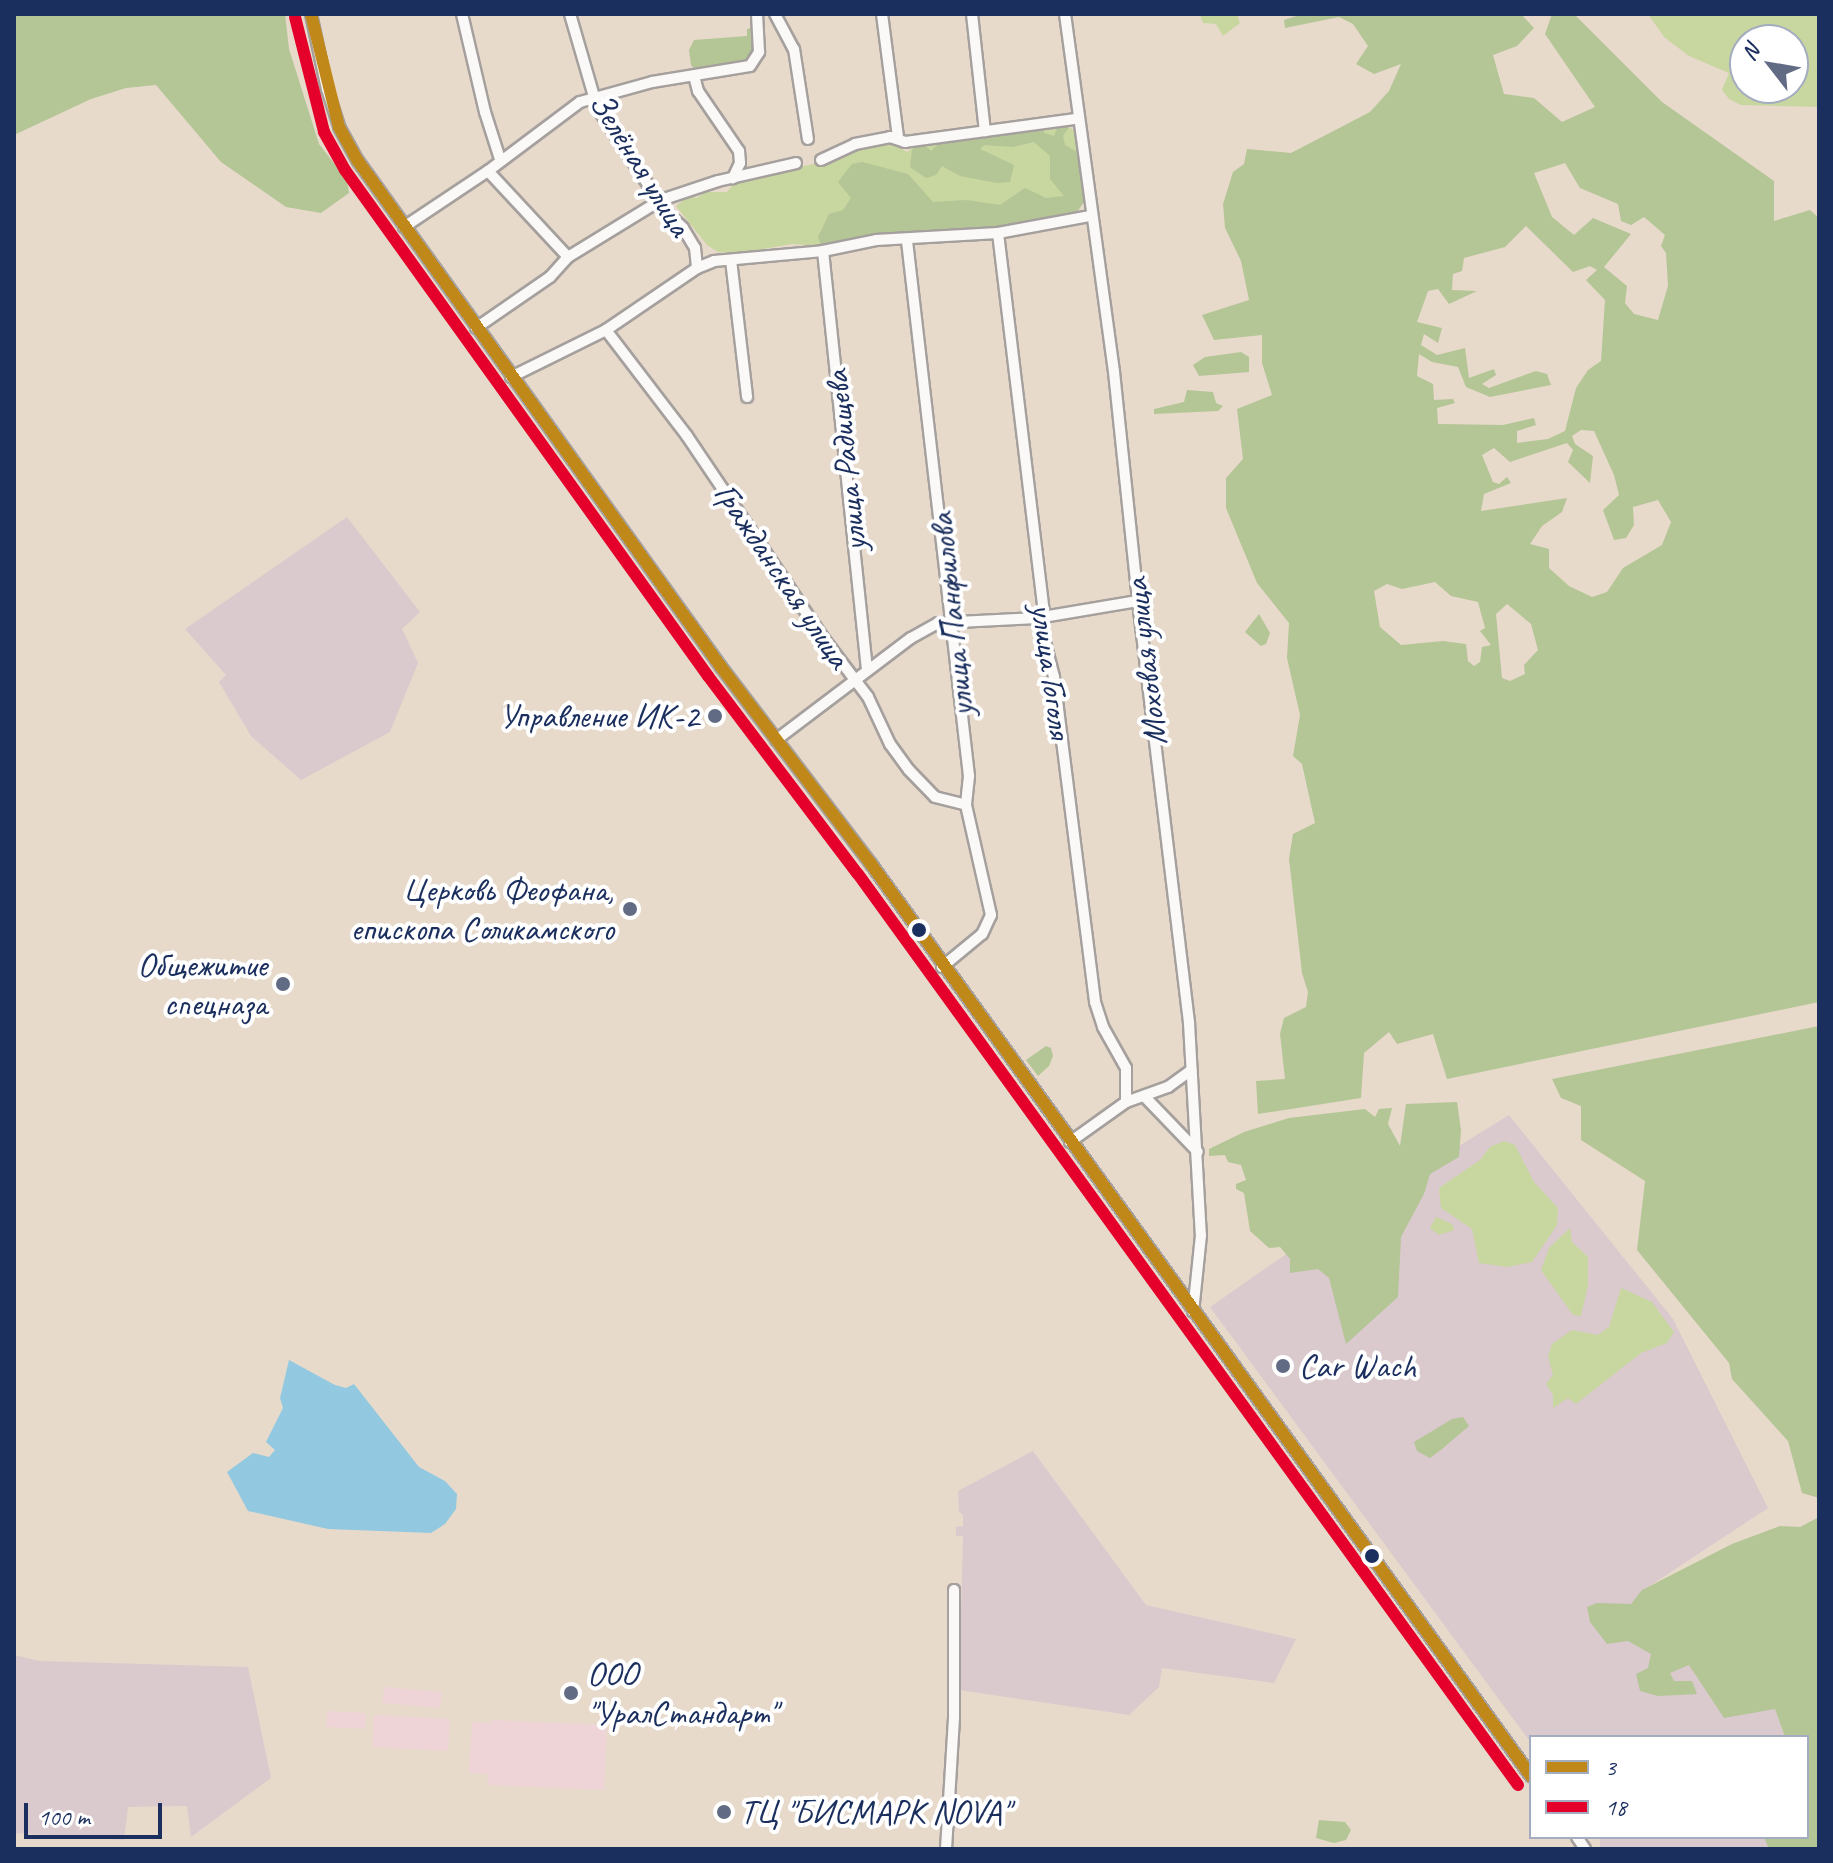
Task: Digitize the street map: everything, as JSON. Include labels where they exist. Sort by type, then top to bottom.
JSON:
[{"type":"street","points":[[311,14],[339,127],[358,161],[511,377],[776,740],[878,874],[942,967],[1529,1773]]},
{"type":"street","points":[[462,14],[485,112],[500,159]]},
{"type":"street","name":"Зелёная улица","points":[[570,14],[594,98],[695,248],[697,268]]},
{"type":"street","points":[[404,227],[488,171],[500,159],[580,102],[652,82],[750,66],[757,58],[757,14]]},
{"type":"street","points":[[775,14],[794,49],[808,139]]},
{"type":"street","points":[[882,14],[898,138]]},
{"type":"street","points":[[972,14],[985,131]]},
{"type":"street","name":"Моховая улица","points":[[1065,14],[1076,119],[1114,372],[1189,1023],[1201,1235],[1193,1312]]},
{"type":"street","points":[[694,76],[698,91],[739,151],[740,163],[733,178]]},
{"type":"street","points":[[821,160],[855,144],[898,138],[905,142],[1076,119]]},
{"type":"street","points":[[476,328],[550,277],[568,257],[661,200],[796,163]]},
{"type":"street","points":[[488,171],[568,257]]},
{"type":"street","points":[[511,377],[606,330],[697,268],[714,261],[823,251],[876,240],[907,241],[925,235],[998,233],[1090,216]]},
{"type":"street","name":"улица Гоголя","points":[[998,233],[1044,614],[1041,627],[1054,677],[1095,1002],[1103,1027],[1126,1068],[1126,1102]]},
{"type":"street","name":"улица Панфилова","points":[[907,241],[969,776],[966,805],[991,915],[982,934],[942,967]]},
{"type":"street","name":"улица Радищева","points":[[823,251],[867,670]]},
{"type":"street","name":"Зелёная улица","points":[[731,260],[747,397]]},
{"type":"street","name":"Гражданская улица","points":[[606,330],[687,436],[868,697],[890,744],[909,770],[935,797],[966,805]]},
{"type":"street","points":[[776,740],[911,638],[938,623],[1037,618],[1044,614],[1138,601]]},
{"type":"street","points":[[1070,1142],[1126,1102],[1168,1087],[1191,1070]]},
{"type":"street","points":[[1145,1097],[1198,1152]]},
{"type":"street","points":[[946,1849],[954,1717],[954,1590]]},
{"type":"shaded area","points":[[347,517],[420,612],[402,629],[418,663],[390,732],[301,780],[251,736],[219,682],[226,675],[185,629]]},
{"type":"shaded area","points":[[1509,1115],[1673,1319],[1768,1508],[1642,1591],[1775,1709],[1784,1735],[1529,1735],[1529,1740],[1210,1307],[1299,1245]]},
{"type":"shaded area","points":[[1033,1451],[1146,1605],[1296,1639],[1274,1683],[1162,1668],[1159,1687],[1129,1715],[959,1690],[963,1536],[956,1536],[956,1527],[963,1526],[963,1515],[959,1512],[958,1491]]},
{"type":"shaded area","points":[[14,1655],[39,1661],[248,1667],[271,1778],[191,1837],[187,1806],[128,1807],[124,1840],[14,1833]]},
{"type":"shaded area","points":[[384,1687],[442,1692],[440,1708],[383,1703]]},
{"type":"shaded area","points":[[327,1711],[366,1713],[365,1729],[326,1727]]},
{"type":"shaded area","points":[[374,1715],[450,1719],[448,1751],[372,1747]]},
{"type":"shaded area","points":[[490,1720],[607,1725],[604,1790],[488,1785],[487,1774],[469,1773],[472,1722],[490,1723]]},
{"type":"shaded area","points":[[1600,1839],[1798,1839],[1798,1849],[1600,1849]]},
{"type":"green space","points":[[14,14],[285,14],[289,49],[319,144],[347,180],[349,193],[321,213],[286,207],[221,162],[156,85],[126,88],[91,99],[14,135]]},
{"type":"green space","points":[[1237,14],[1240,23],[1223,36],[1216,24],[1203,23],[1200,15]]},
{"type":"green space","points":[[1303,14],[1521,14],[1534,28],[1517,46],[1493,55],[1504,94],[1534,98],[1562,122],[1595,107],[1545,34],[1552,14],[1574,14],[1662,102],[1774,181],[1774,221],[1810,210],[1819,218],[1819,1002],[1447,1079],[1433,1034],[1397,1044],[1389,1032],[1364,1053],[1361,1098],[1258,1114],[1256,1081],[1285,1079],[1280,1034],[1284,1018],[1306,1007],[1308,992],[1302,973],[1289,859],[1293,834],[1315,823],[1302,764],[1293,756],[1300,715],[1287,658],[1289,623],[1257,583],[1226,508],[1226,478],[1243,459],[1237,409],[1272,395],[1262,363],[1262,335],[1214,340],[1202,315],[1249,300],[1241,261],[1225,228],[1223,204],[1233,172],[1244,164],[1247,149],[1291,153],[1370,112],[1389,91],[1401,64],[1374,74],[1356,64],[1368,46],[1353,24],[1339,17],[1285,28],[1284,20]],"holes":[[[1565,163],[1580,188],[1618,204],[1621,221],[1631,225],[1644,217],[1665,235],[1661,246],[1666,253],[1668,286],[1658,320],[1634,314],[1625,303],[1627,286],[1604,267],[1631,234],[1593,218],[1574,235],[1552,217],[1534,173]],[[1526,226],[1573,272],[1590,266],[1597,270],[1586,280],[1605,300],[1601,361],[1588,370],[1576,388],[1565,431],[1548,439],[1517,443],[1517,431],[1536,425],[1534,418],[1503,425],[1438,424],[1437,408],[1455,403],[1453,399],[1434,400],[1433,384],[1417,376],[1419,354],[1432,362],[1458,367],[1466,387],[1490,397],[1551,385],[1547,374],[1536,371],[1489,388],[1482,384],[1496,375],[1494,369],[1469,378],[1465,348],[1437,355],[1421,345],[1424,334],[1438,343],[1442,328],[1417,322],[1428,291],[1438,289],[1449,304],[1477,291],[1452,290],[1453,274],[1462,271],[1464,258],[1505,247]],[[1581,430],[1594,431],[1614,475],[1619,495],[1603,510],[1614,540],[1626,538],[1634,525],[1633,507],[1658,500],[1671,522],[1662,545],[1623,568],[1607,592],[1592,597],[1569,586],[1549,568],[1549,549],[1530,544],[1542,526],[1562,512],[1567,498],[1481,511],[1484,494],[1511,483],[1507,477],[1499,484],[1493,482],[1482,455],[1494,448],[1510,462],[1567,443],[1573,450],[1568,462],[1590,483],[1593,456],[1575,444],[1572,436]],[[1435,582],[1451,596],[1478,602],[1485,628],[1480,631],[1491,645],[1482,647],[1480,662],[1474,666],[1468,661],[1466,644],[1443,641],[1401,645],[1380,627],[1374,591],[1387,584],[1402,589]],[[1507,604],[1531,624],[1538,650],[1524,665],[1525,674],[1510,681],[1502,678],[1496,614]]]},
{"type":"green space","points":[[1648,14],[1819,14],[1819,107],[1739,104],[1809,104],[1809,24],[1729,24],[1729,73],[1689,56],[1664,37]]},
{"type":"green space","points":[[747,29],[755,32],[756,54],[749,63],[697,73],[691,65],[689,50],[694,40],[747,36]]},
{"type":"green space","points":[[1729,73],[1729,99],[1722,90]]},
{"type":"green space","points":[[1062,123],[1075,131],[1084,202],[1003,229],[885,235],[821,246],[792,244],[741,253],[718,252],[707,245],[676,206],[689,196],[697,198],[705,192],[727,192],[737,180],[818,163],[879,142],[891,143],[907,152],[921,142]]},
{"type":"green space","points":[[1059,124],[1069,127],[1063,136],[1065,145],[1077,152],[1084,202],[1075,215],[1003,229],[885,235],[821,246],[818,237],[829,214],[843,210],[851,198],[838,182],[852,164],[862,162],[908,174],[933,202],[966,200],[1000,205],[1025,188],[1046,198],[1064,196],[1050,179],[1050,156],[1034,142],[1013,147],[984,145],[980,149],[1014,165],[1010,182],[997,183],[960,176],[942,166],[936,175],[926,178],[910,167],[912,150],[921,142],[931,151],[943,139],[1041,126],[1044,133],[1054,136]]},
{"type":"green space","points":[[1241,352],[1249,357],[1249,372],[1199,376],[1193,365],[1205,357]]},
{"type":"green space","points":[[1187,390],[1213,392],[1216,403],[1223,406],[1218,411],[1154,414],[1154,409],[1184,402]]},
{"type":"green space","points":[[1259,614],[1270,633],[1266,644],[1261,646],[1245,632]]},
{"type":"green space","points":[[1819,1026],[1819,1498],[1802,1493],[1788,1441],[1732,1379],[1729,1363],[1637,1250],[1645,1181],[1581,1140],[1581,1106],[1561,1098],[1552,1079]]},
{"type":"green space","points":[[1046,1046],[1051,1048],[1053,1056],[1049,1066],[1038,1076],[1026,1060]]},
{"type":"green space","points":[[1457,1102],[1461,1130],[1459,1157],[1430,1174],[1424,1194],[1401,1237],[1398,1297],[1346,1344],[1329,1278],[1318,1269],[1290,1273],[1290,1259],[1280,1247],[1269,1248],[1250,1231],[1244,1193],[1236,1189],[1236,1184],[1246,1180],[1241,1165],[1228,1162],[1225,1155],[1209,1156],[1209,1149],[1244,1132],[1289,1118],[1365,1109],[1375,1117],[1379,1109],[1392,1108],[1388,1124],[1400,1146],[1406,1104]]},
{"type":"green space","points":[[1504,1141],[1515,1145],[1534,1182],[1558,1208],[1557,1225],[1532,1262],[1507,1267],[1479,1263],[1472,1229],[1441,1208],[1439,1188],[1480,1160],[1490,1147]]},
{"type":"green space","points":[[1436,1217],[1452,1224],[1454,1230],[1439,1235],[1430,1228]]},
{"type":"green space","points":[[1570,1228],[1572,1242],[1588,1257],[1588,1285],[1581,1316],[1573,1315],[1541,1270],[1549,1248]]},
{"type":"green space","points":[[1621,1288],[1652,1302],[1674,1332],[1667,1343],[1641,1353],[1576,1404],[1568,1398],[1553,1408],[1553,1395],[1546,1384],[1553,1375],[1548,1356],[1552,1344],[1572,1330],[1598,1335],[1609,1327]]},
{"type":"green space","points":[[1463,1417],[1469,1426],[1430,1458],[1417,1451],[1414,1442],[1452,1419]]},
{"type":"green space","points":[[1819,1517],[1819,1849],[1769,1849],[1765,1839],[1809,1839],[1809,1735],[1784,1735],[1775,1709],[1724,1718],[1689,1665],[1670,1673],[1674,1681],[1692,1681],[1697,1694],[1658,1696],[1640,1691],[1636,1674],[1648,1668],[1651,1654],[1628,1641],[1607,1644],[1590,1622],[1587,1607],[1597,1603],[1631,1604],[1642,1590],[1732,1544],[1780,1526],[1800,1527]]},
{"type":"green space","points":[[1319,1820],[1345,1822],[1351,1830],[1346,1840],[1334,1843],[1316,1838]]},
{"type":"water","points":[[289,1360],[335,1385],[346,1388],[354,1384],[419,1467],[445,1481],[457,1494],[456,1509],[445,1524],[431,1533],[328,1529],[248,1511],[227,1472],[253,1453],[269,1457],[275,1450],[266,1442],[283,1408],[280,1398]]},
{"type":"transit line","name":"3","points":[[311,14],[339,127],[358,161],[721,667],[871,864],[1529,1773]]},
{"type":"transit line","name":"18","points":[[295,17],[324,132],[345,170],[708,676],[858,874],[1518,1785]]},
{"type":"place","name":"Управление ИК-2","points":[[715,716]]},
{"type":"place","name":"Церковь Феофана, епископа Соликамского","points":[[630,909]]},
{"type":"place","name":"Общежитие спецназа","points":[[283,984]]},
{"type":"place","name":"Car Wach","points":[[1283,1366]]},
{"type":"place","name":"ООО \"УралСтандарт\"","points":[[571,1693]]},
{"type":"place","name":"ТЦ \"БИСМАРК NOVA\"","points":[[724,1812]]}]
